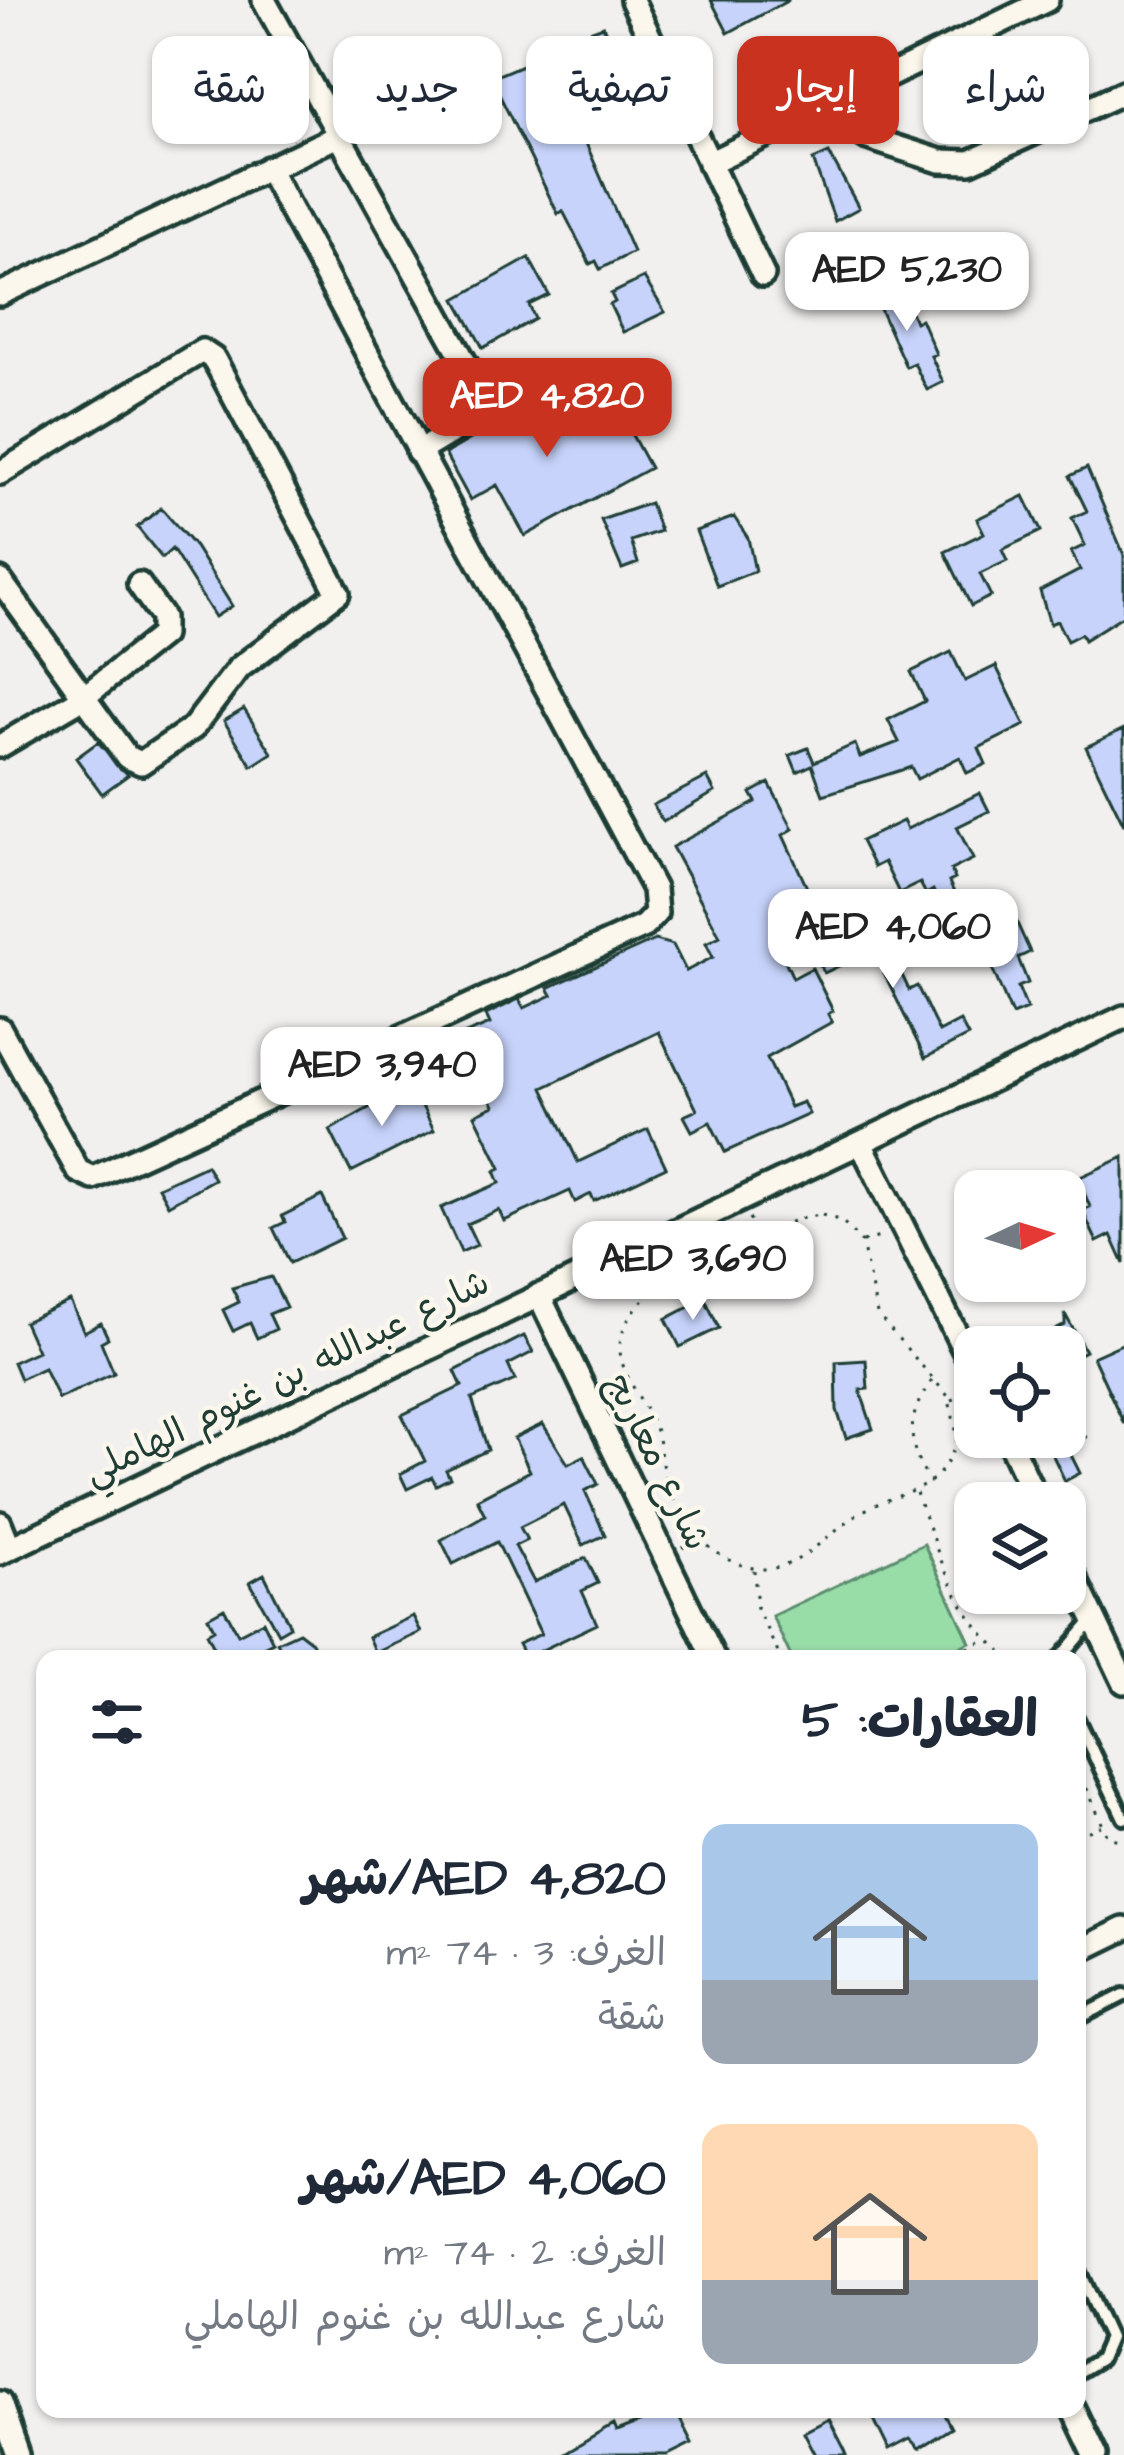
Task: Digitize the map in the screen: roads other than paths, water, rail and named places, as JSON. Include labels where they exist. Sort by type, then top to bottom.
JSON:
[{"type":"street","points":[[264,0],[333,123]]},
{"type":"street","points":[[632,0],[763,275]]},
{"type":"street","points":[[899,71],[1048,0]]},
{"type":"street","points":[[885,144],[926,158],[970,162],[1124,92]]},
{"type":"street","points":[[0,294],[333,138]]},
{"type":"street","points":[[345,144],[484,400],[476,417],[418,452]]},
{"type":"street","points":[[709,163],[747,144]]},
{"type":"street","points":[[0,1028],[78,1171],[93,1178],[651,921],[658,905],[268,168]]},
{"type":"street","points":[[0,473],[202,351],[214,359],[338,586],[334,600],[239,668],[202,718],[148,761],[127,758],[0,580]]},
{"type":"street","points":[[0,746],[84,698],[162,635],[162,616],[139,584]]},
{"type":"street","name":"شارع عبدالله بن غنوم الهاملي","points":[[5,1550],[1124,1017]]},
{"type":"street","points":[[861,1143],[954,1330]]},
{"type":"street","name":"شارع معاريج","points":[[539,1294],[710,1650]]},
{"type":"street","points":[[0,1523],[5,1550]]},
{"type":"street","points":[[1086,1602],[1124,1682]]},
{"type":"street","points":[[1086,1948],[1124,1929]]},
{"type":"street","points":[[0,2403],[18,2455]]},
{"type":"street","points":[[1078,2418],[1096,2455]]},
{"type":"lane","points":[[1068,1650],[1094,1619]]},
{"type":"lane","points":[[1086,1738],[1124,1818]]},
{"type":"lane","points":[[1086,2013],[1124,1995]]},
{"type":"lane","points":[[1086,2288],[1109,2338],[1100,2359],[1086,2368]]}]
